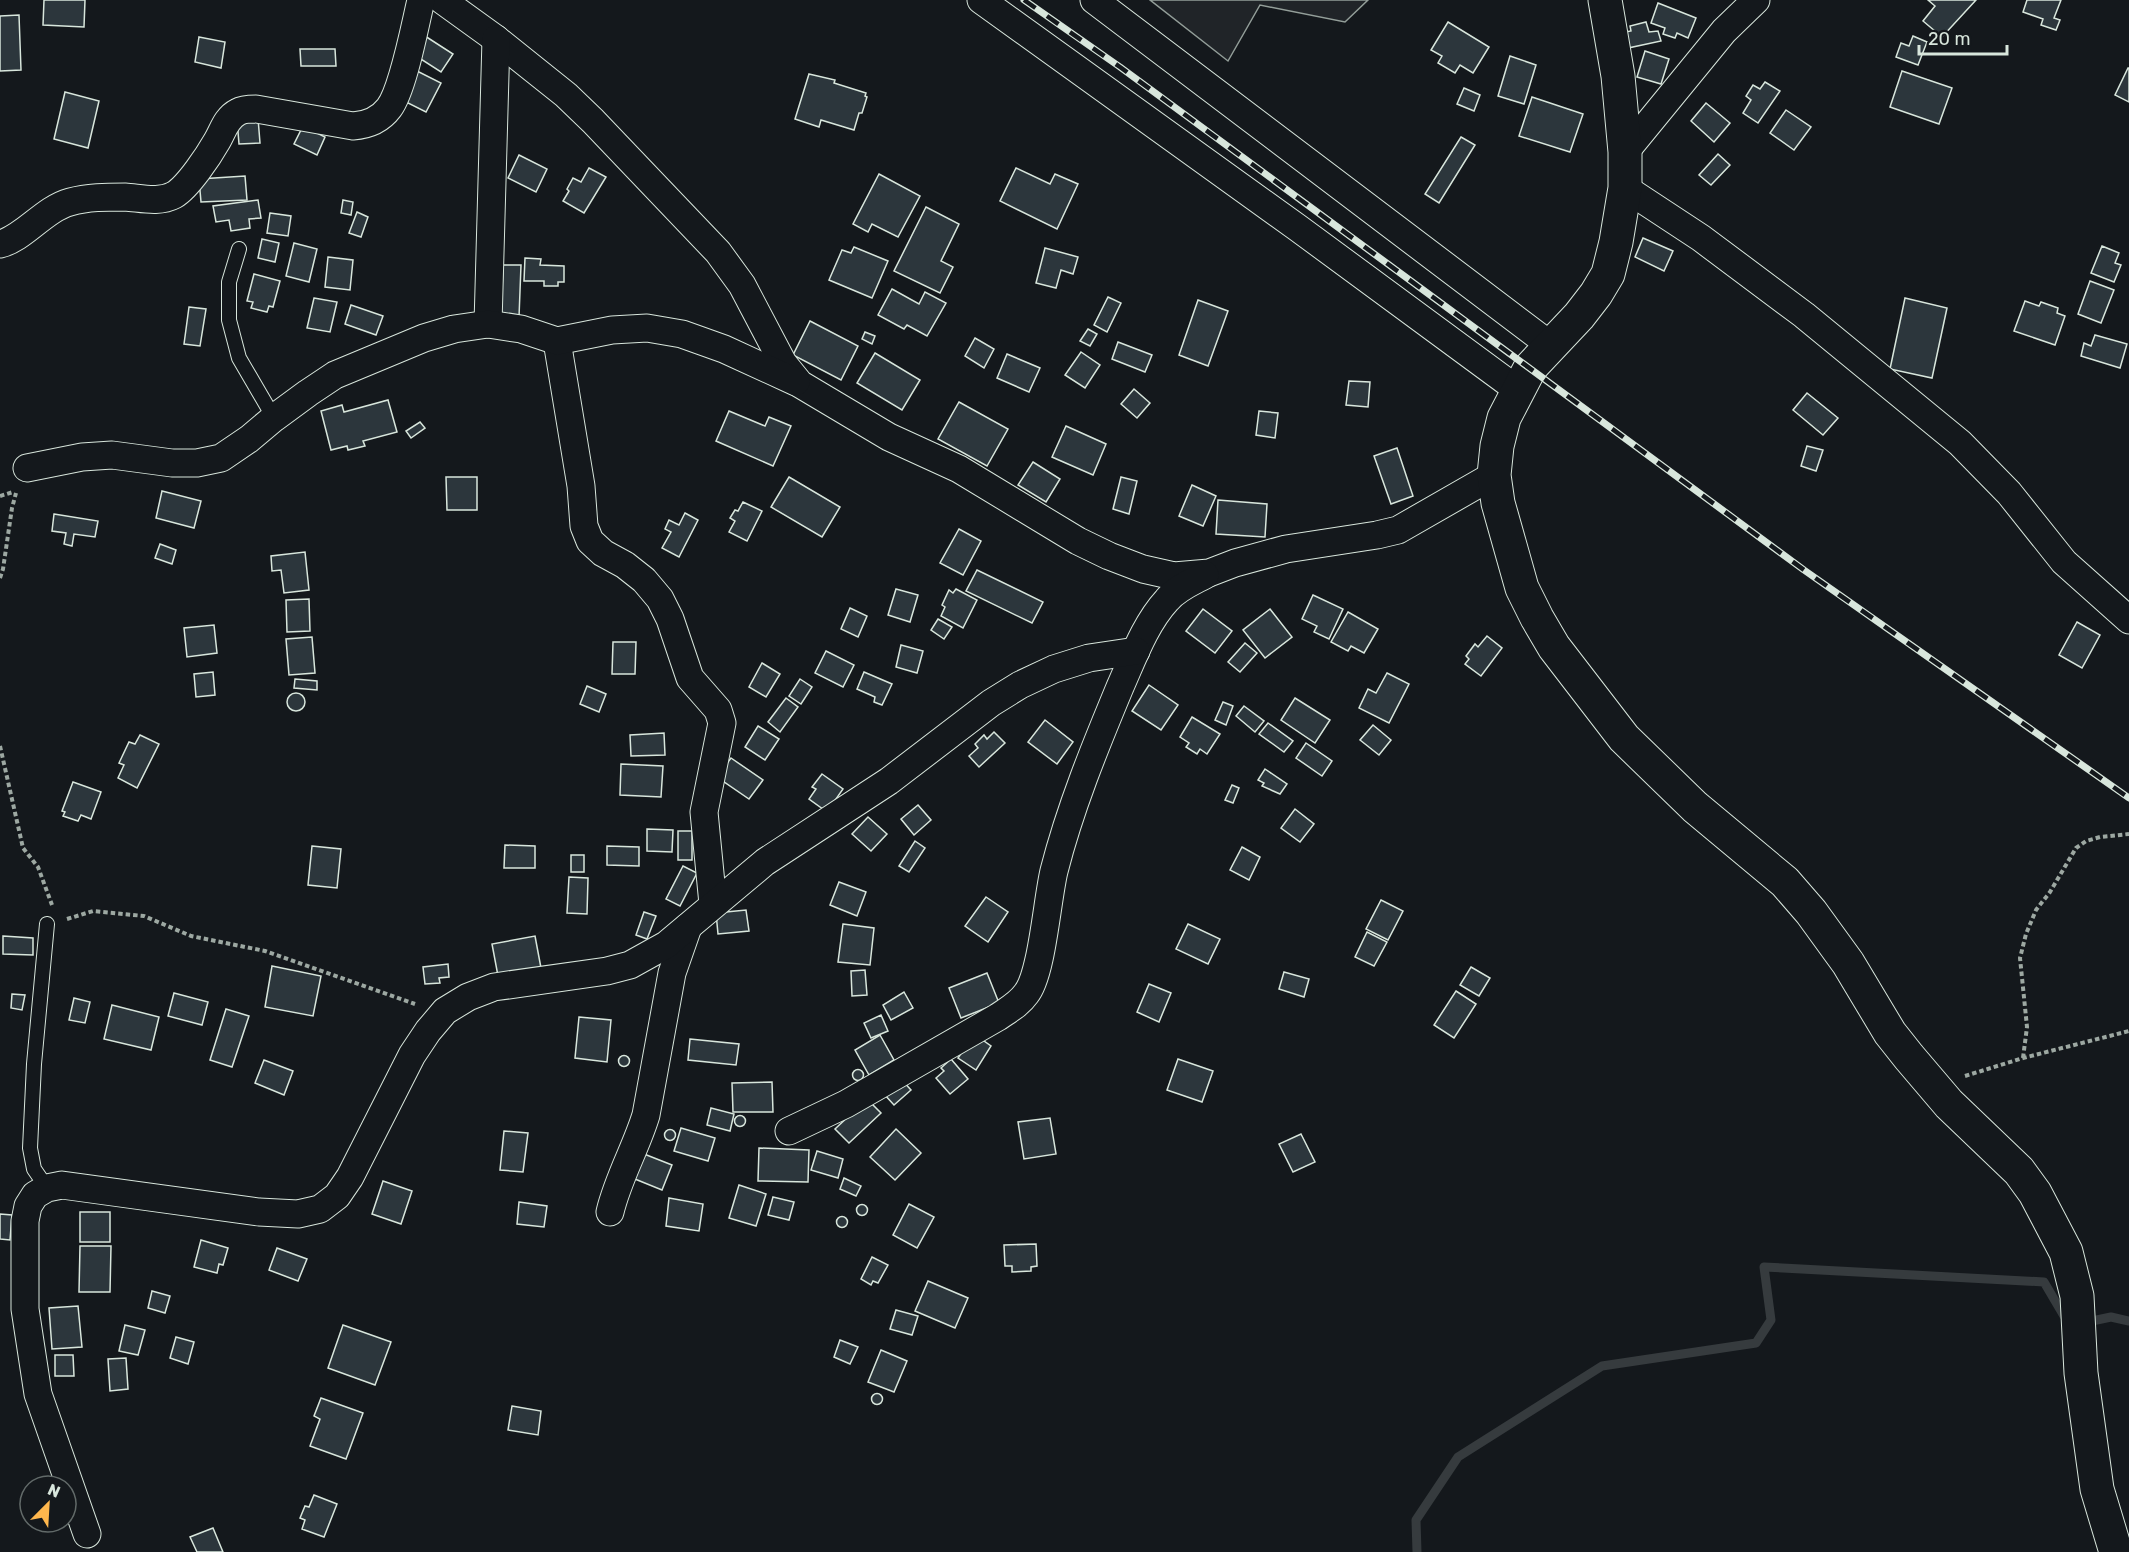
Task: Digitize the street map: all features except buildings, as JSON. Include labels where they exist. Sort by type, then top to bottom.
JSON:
[{"type":"street","points":[[0,244],[8,242],[45,214],[68,202],[98,197],[161,200],[176,194],[236,112],[256,109],[353,126],[366,125],[379,118],[390,107],[398,92],[421,0]]},
{"type":"street","points":[[442,0],[540,73],[593,121],[718,252],[742,285],[759,314],[770,341],[783,363],[800,384]]},
{"type":"street","points":[[981,0],[1518,390]]},
{"type":"street","points":[[1094,0],[1550,345]]},
{"type":"street","points":[[1605,0],[1618,76],[1625,152],[1625,188],[1608,274],[1579,316],[1530,368],[1504,418],[1497,446],[1494,475],[1498,503],[1522,588],[1554,647],[1624,738],[1659,774],[1785,882],[1811,912],[1848,963],[1890,1033],[1933,1086],[2019,1171],[2035,1192],[2066,1252],[2077,1296],[2080,1373],[2097,1489],[2116,1552]]},
{"type":"street","points":[[1625,152],[1724,31],[1756,0]]},
{"type":"street","points":[[488,324],[496,39]]},
{"type":"street","points":[[1625,188],[1701,238],[1804,315],[1960,443],[2009,493],[2064,562],[2129,620]]},
{"type":"street","points":[[27,468],[111,455],[172,463],[197,463],[221,458],[335,375],[424,338],[454,329],[488,324],[521,329],[557,341],[612,330],[647,328],[673,333],[724,349],[800,384],[889,437],[959,470],[1078,541],[1109,556],[1143,569],[1174,576],[1209,573]]},
{"type":"street","points":[[557,341],[581,486],[584,526],[590,541],[603,553],[625,565],[644,580],[660,598],[690,678],[718,710],[722,723],[704,812],[713,904]]},
{"type":"street","points":[[789,1131],[846,1104],[998,1017],[1027,994],[1035,978],[1048,895],[1063,835],[1136,651],[1155,615],[1168,598],[1186,585],[1235,563],[1286,549],[1377,536],[1398,530],[1494,475]]},
{"type":"street","points":[[87,1534],[38,1394],[26,1309],[25,1221],[28,1206],[35,1195],[47,1188],[63,1185],[259,1212],[298,1214],[320,1209],[337,1196],[350,1176],[412,1055],[428,1030],[445,1011],[468,997],[494,987],[607,971],[630,965],[666,945],[765,862],[889,781],[992,703],[1020,685],[1054,669],[1089,658],[1136,651]]},
{"type":"street","points":[[610,1212],[615,1191],[640,1135],[646,1115],[670,983],[688,926]]},
{"type":"lane","points":[[239,249],[229,282],[229,320],[239,358],[274,418]]},
{"type":"lane","points":[[47,1188],[34,1169],[30,1148],[34,1064],[48,924]]},
{"type":"path","points":[[0,495],[17,491],[0,578]]},
{"type":"path","points":[[0,746],[23,848],[38,867],[53,902],[48,924],[93,911],[144,916],[191,936],[265,951],[405,1002],[445,1011]]},
{"type":"path","points":[[2024,1058],[2027,1027],[2020,958],[2026,933],[2036,910],[2050,892],[2076,848],[2086,841],[2100,837],[2129,834]]},
{"type":"path","points":[[1933,1086],[2024,1058],[2129,1031]]},
{"type":"shaded area","points":[[1150,0],[1368,0],[1345,22],[1260,5],[1228,61]]},
{"type":"waterway","points":[[1417,1552],[1416,1520],[1458,1457],[1602,1366],[1756,1343],[1771,1320],[1764,1267],[2044,1282],[2064,1316]]},
{"type":"waterway","points":[[2092,1321],[2111,1317],[2129,1321]]},
{"type":"railway","points":[[1024,0],[1120,67],[1804,570],[2129,798]]}]
